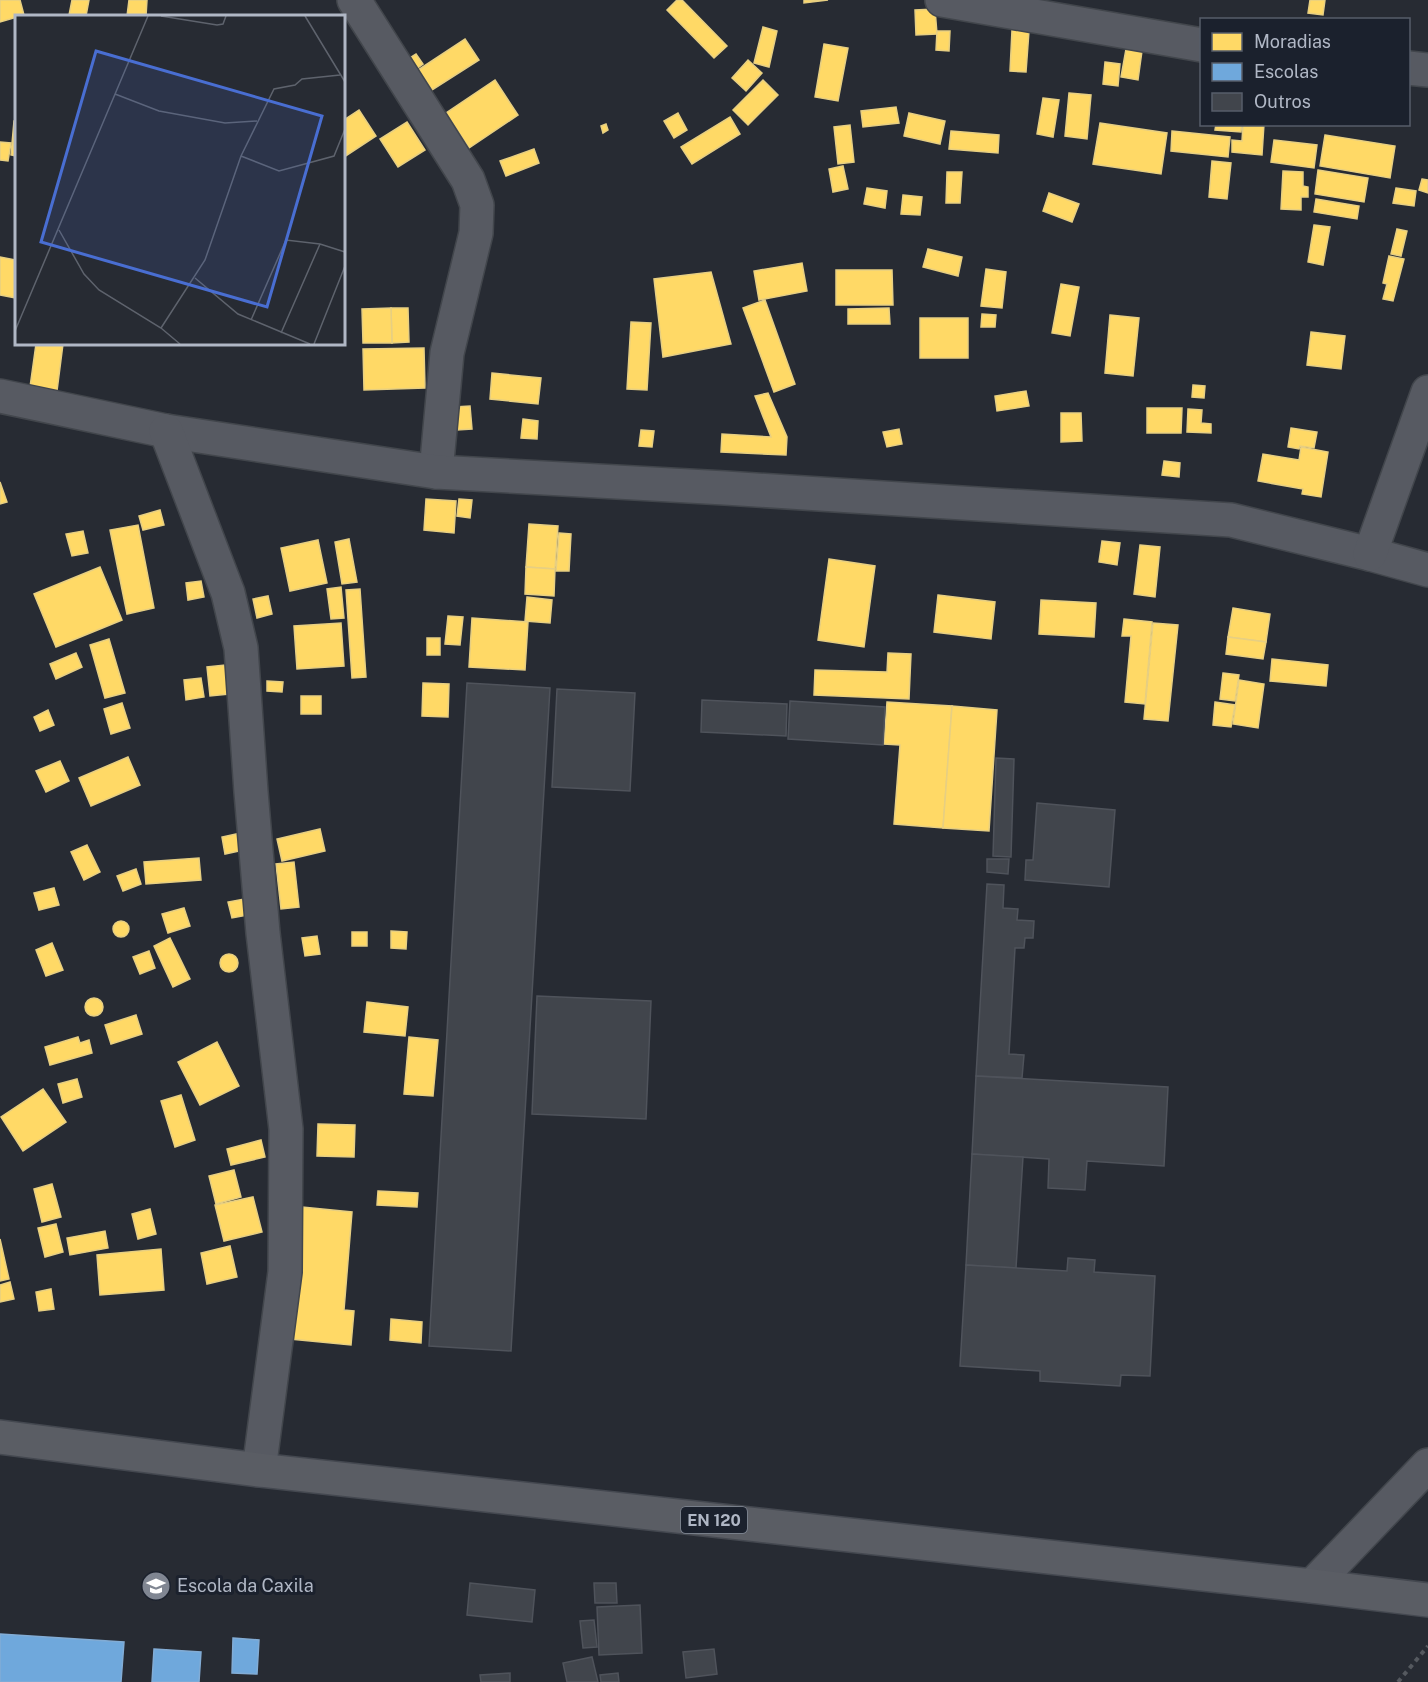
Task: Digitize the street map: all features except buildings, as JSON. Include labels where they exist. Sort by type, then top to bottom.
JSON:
[{"type":"main road","name":"EN 120","points":[[0,1437],[259,1470],[1428,1600]]},
{"type":"street","points":[[354,0],[468,180],[477,205],[476,233],[447,353],[436,472]]},
{"type":"street","points":[[942,0],[1200,45]]},
{"type":"street","points":[[1410,68],[1428,70]]},
{"type":"street","points":[[1370,554],[1428,392]]},
{"type":"street","points":[[0,396],[166,431],[436,472],[1231,520],[1428,570]]},
{"type":"street","points":[[166,431],[228,593],[241,648],[263,933],[286,1129],[285,1272],[259,1470]]},
{"type":"street","points":[[1312,1586],[1428,1465]]},
{"type":"path","points":[[1398,1682],[1428,1646]]},
{"type":"place","name":"Escola da Caxila","points":[[156,1586]]}]
